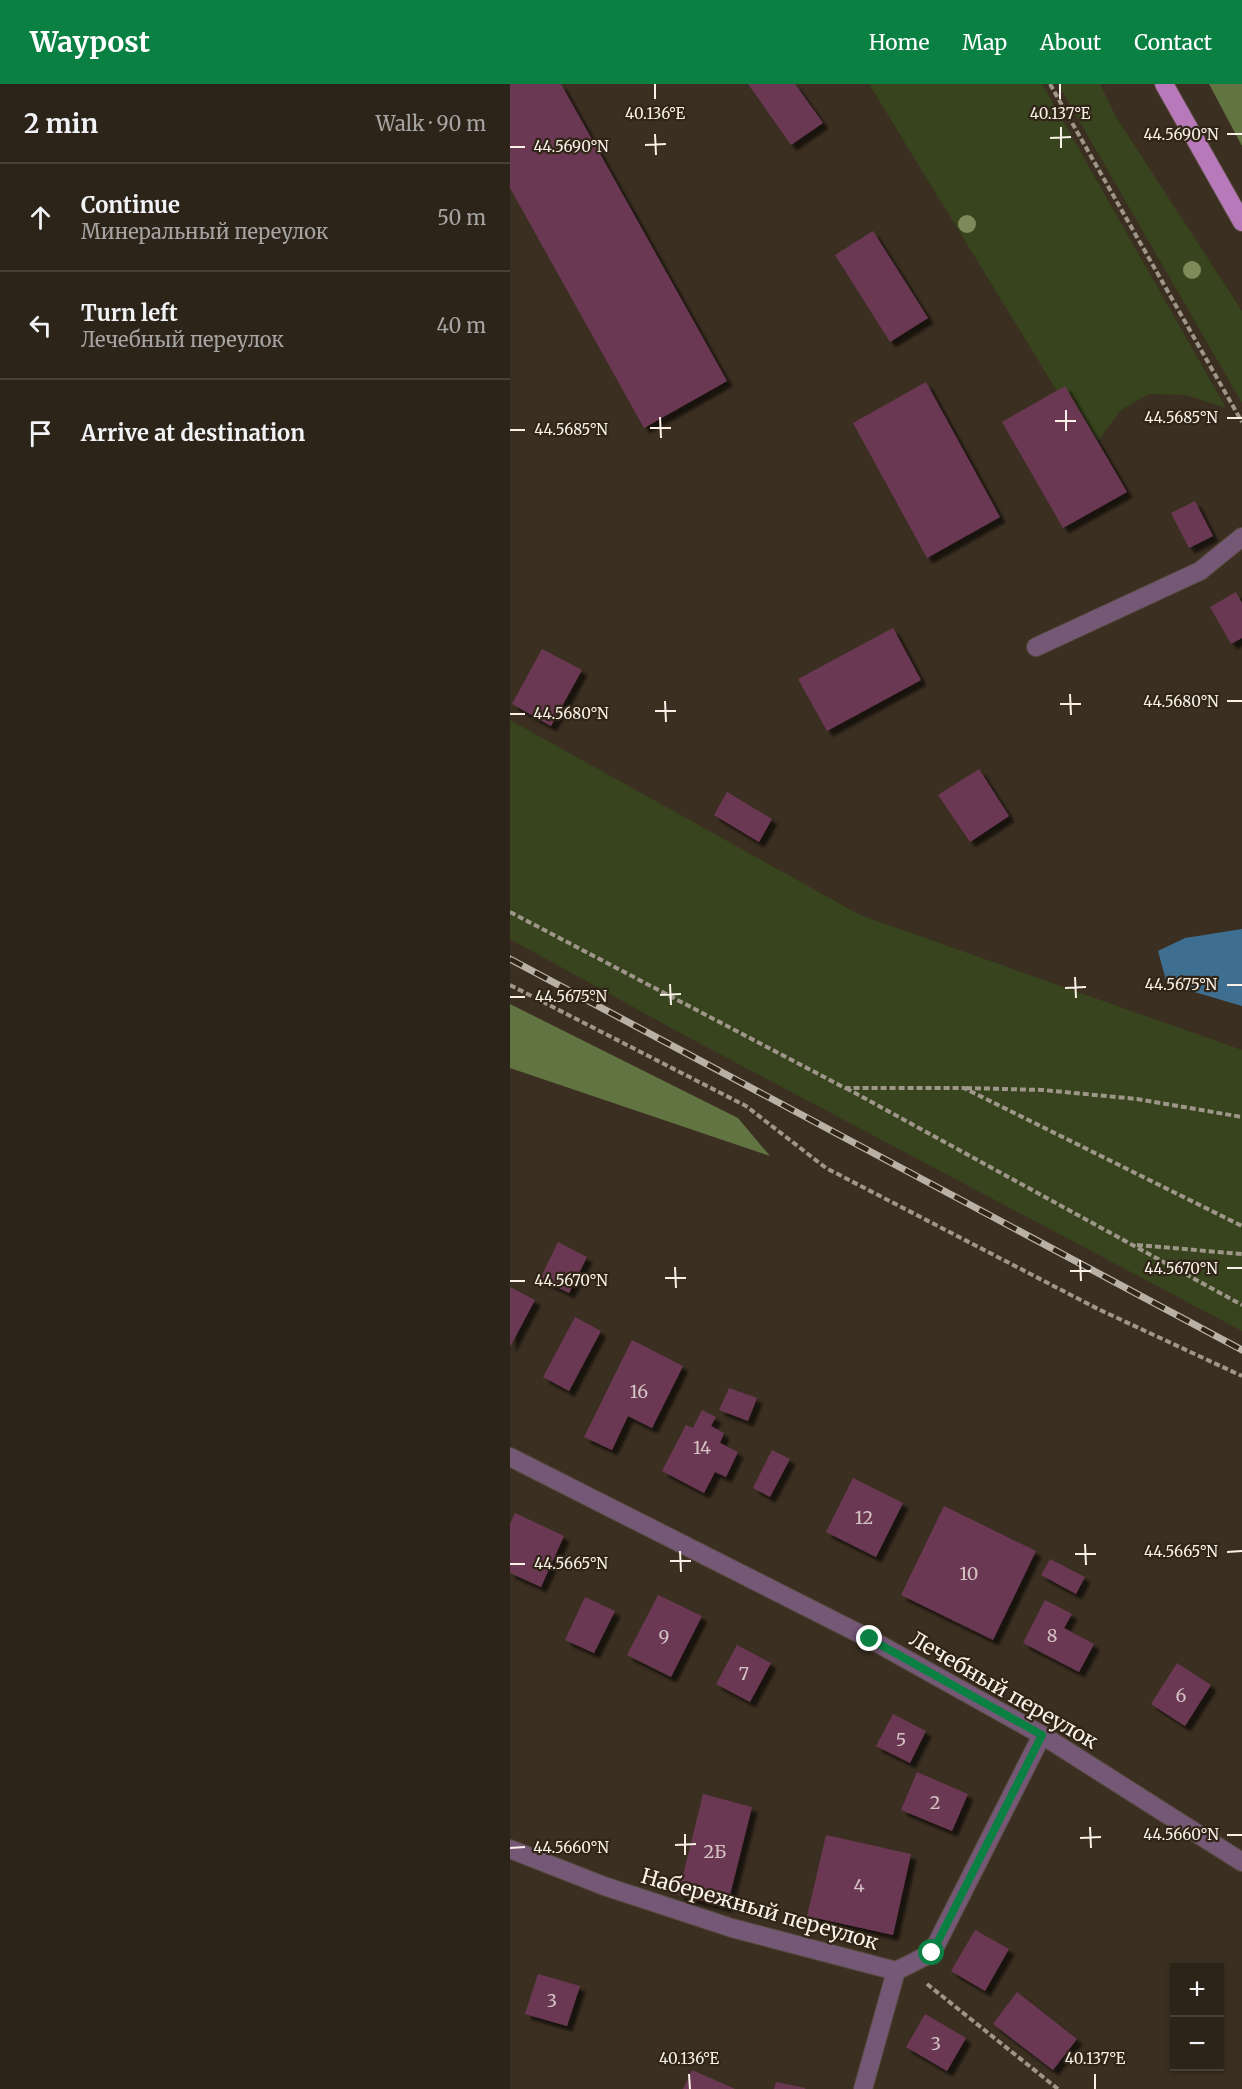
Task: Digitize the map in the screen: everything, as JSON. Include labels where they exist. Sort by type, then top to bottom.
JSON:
[{"type":"main road","points":[[1164,84],[1242,222]]},
{"type":"street","points":[[1036,647],[1200,571],[1242,537]]},
{"type":"street","name":"Лечебный переулок","points":[[510,1457],[870,1639],[1042,1735],[1242,1862]]},
{"type":"street","points":[[863,2089],[901,1969],[932,1953],[1042,1735]]},
{"type":"street","name":"Набережный переулок","points":[[510,1850],[604,1886],[732,1928],[901,1969]]},
{"type":"path","points":[[1050,84],[1242,422]]},
{"type":"path","points":[[510,912],[845,1088],[1242,1305]]},
{"type":"path","points":[[510,985],[746,1106],[826,1168],[1098,1309],[1242,1376]]},
{"type":"path","points":[[845,1088],[1043,1090],[1137,1099],[1242,1117]]},
{"type":"path","points":[[964,1088],[1242,1226]]},
{"type":"path","points":[[1134,1245],[1242,1254]]},
{"type":"path","points":[[901,1969],[1058,2089]]},
{"type":"green space","points":[[869,84],[1042,84],[1226,408],[1186,395],[1149,394],[1121,410],[1097,442],[1057,391]]},
{"type":"green space","points":[[1058,84],[1100,84],[1116,117],[1242,311],[1242,403]]},
{"type":"green space","points":[[1209,84],[1242,84],[1242,146]]},
{"type":"green space","points":[[510,720],[860,915],[1242,1050],[1242,1331],[684,1035],[510,939]]},
{"type":"green space","points":[[510,1004],[738,1118],[770,1156],[510,1068]]},
{"type":"water","points":[[1242,929],[1242,1006],[1167,984],[1158,951],[1185,938]]},
{"type":"building","points":[[510,84],[561,84],[727,381],[644,428],[510,188]]},
{"type":"building","points":[[748,84],[795,84],[823,123],[791,145]]},
{"type":"building","points":[[873,231],[928,318],[890,342],[835,255]]},
{"type":"building","points":[[926,382],[1000,517],[927,558],[853,423]]},
{"type":"building","points":[[1065,386],[1127,492],[1063,528],[1002,422]]},
{"type":"building","points":[[1195,501],[1213,536],[1189,548],[1171,513]]},
{"type":"building","points":[[1236,592],[1242,603],[1242,638],[1231,644],[1210,607]]},
{"type":"building","points":[[893,628],[921,680],[827,731],[798,679]]},
{"type":"building","points":[[542,649],[582,670],[551,726],[512,704]]},
{"type":"building","points":[[979,769],[1009,816],[970,842],[938,795]]},
{"type":"building","points":[[727,792],[772,819],[759,842],[714,815]]},
{"type":"building","points":[[558,1242],[587,1257],[569,1293],[540,1279]]},
{"type":"building","points":[[510,1287],[535,1300],[510,1347]]},
{"type":"building","points":[[575,1317],[601,1331],[569,1391],[543,1377]]},
{"type":"building","points":[[632,1340],[683,1366],[652,1428],[628,1416],[612,1450],[584,1437]]},
{"type":"building","points":[[729,1388],[757,1398],[748,1421],[719,1410]]},
{"type":"building","points":[[702,1410],[716,1417],[711,1426],[724,1433],[720,1443],[738,1452],[726,1477],[715,1472],[704,1493],[662,1471],[686,1425],[693,1428]]},
{"type":"building","points":[[772,1450],[790,1459],[770,1497],[753,1488]]},
{"type":"building","points":[[853,1478],[903,1503],[876,1557],[826,1532]]},
{"type":"building","points":[[944,1506],[1036,1551],[993,1640],[901,1595]]},
{"type":"building","points":[[515,1513],[564,1536],[541,1587],[510,1573],[510,1524]]},
{"type":"building","points":[[1050,1559],[1085,1577],[1076,1594],[1041,1575]]},
{"type":"building","points":[[658,1595],[702,1616],[671,1677],[627,1655]]},
{"type":"building","points":[[585,1597],[615,1611],[594,1653],[565,1640]]},
{"type":"building","points":[[1045,1600],[1072,1614],[1064,1628],[1094,1644],[1079,1672],[1023,1643]]},
{"type":"building","points":[[737,1645],[771,1663],[750,1702],[716,1684]]},
{"type":"building","points":[[1177,1663],[1211,1685],[1185,1726],[1151,1704]]},
{"type":"building","points":[[893,1714],[926,1731],[910,1763],[876,1746]]},
{"type":"building","points":[[917,1772],[968,1794],[952,1831],[901,1810]]},
{"type":"building","points":[[703,1794],[752,1807],[727,1907],[678,1895]]},
{"type":"building","points":[[826,1835],[911,1854],[893,1935],[807,1916]]},
{"type":"building","points":[[975,1930],[1009,1949],[985,1991],[951,1971]]},
{"type":"building","points":[[538,1974],[580,1986],[567,2026],[525,2014]]},
{"type":"building","points":[[1017,1992],[1077,2039],[1053,2070],[993,2024]]},
{"type":"building","points":[[925,2014],[966,2038],[947,2071],[906,2047]]},
{"type":"building","points":[[692,2070],[735,2089],[683,2089]]},
{"type":"building","points":[[776,2082],[805,2088],[805,2089],[774,2089]]},
{"type":"railway","points":[[510,959],[1242,1350]]},
{"type":"route","points":[[870,1639],[1042,1735],[932,1953]]}]
